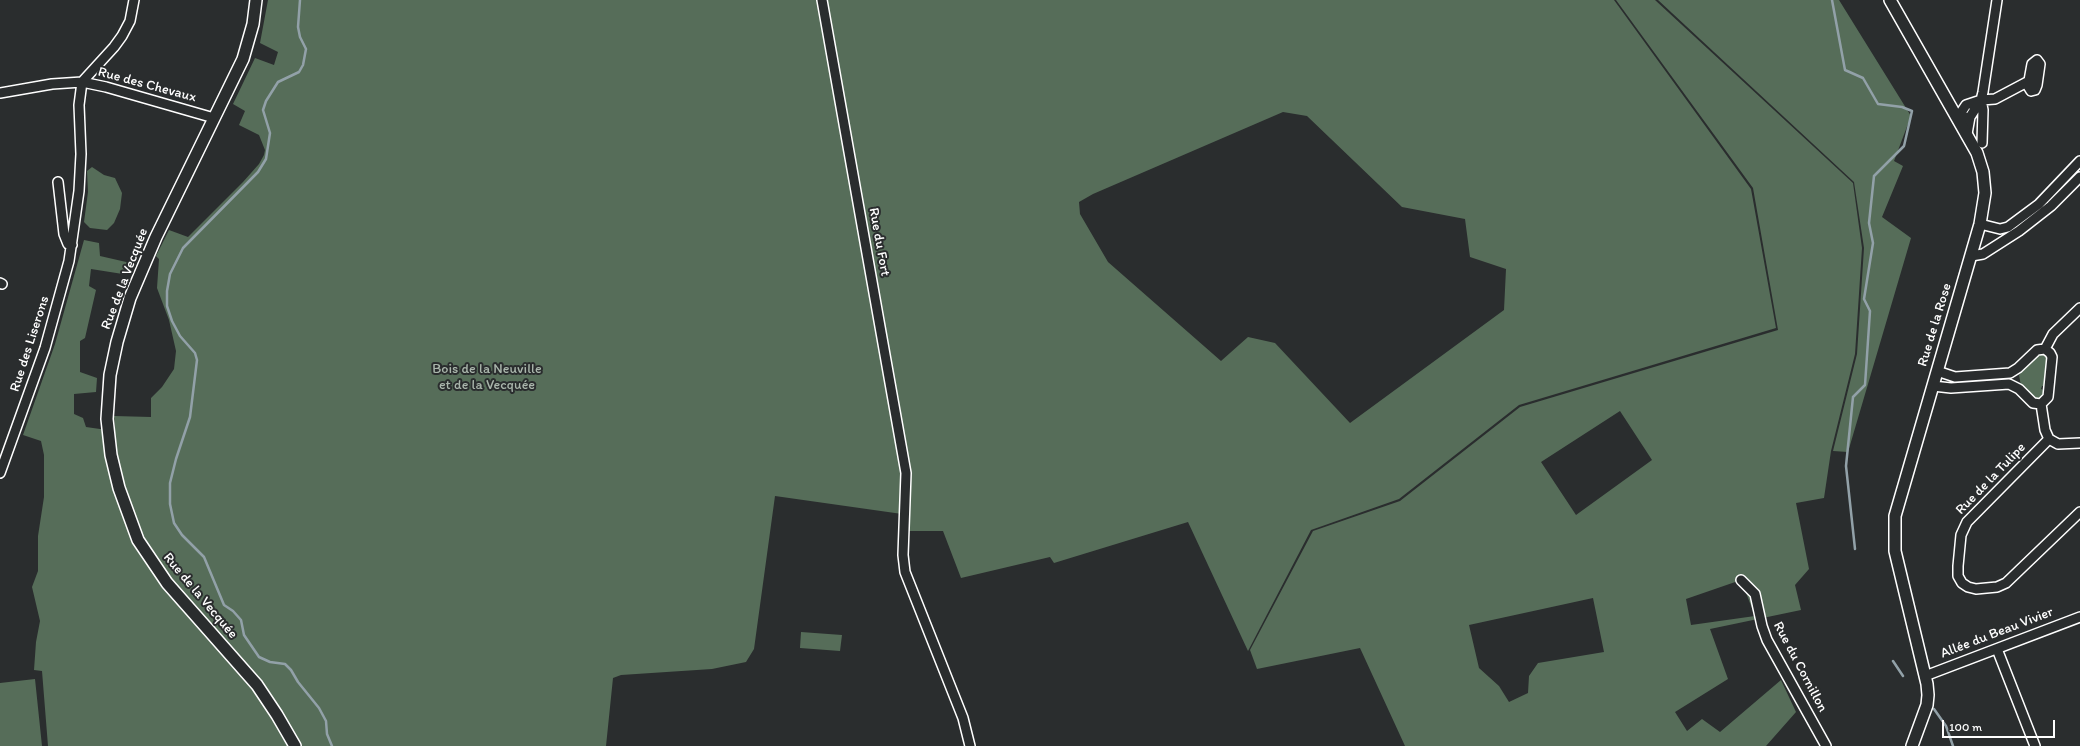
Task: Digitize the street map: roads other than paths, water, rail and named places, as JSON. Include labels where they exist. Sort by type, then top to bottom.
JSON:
[{"type":"main road","name":"Rue de la Vecquée","points":[[256,0],[253,24],[243,59],[156,237],[124,318],[113,358],[107,392],[107,419],[111,455],[124,504],[138,540],[147,556],[167,583],[257,685],[277,714],[295,746]]},
{"type":"main road","name":"Rue de la Rose","points":[[1890,0],[1958,117],[1977,153],[1985,179],[1985,201],[1980,224],[1898,502],[1894,530],[1897,560],[1925,676],[1927,705],[1912,746]]},
{"type":"street","points":[[82,82],[118,41],[130,21],[134,0]]},
{"type":"street","name":"Rue du Fort","points":[[822,0],[900,433],[906,490],[903,554],[905,572],[964,718],[970,746]]},
{"type":"street","points":[[1967,134],[1970,117],[1981,100],[1997,0]]},
{"type":"street","points":[[1948,100],[1966,105],[1981,100],[1995,99],[2029,81]]},
{"type":"street","name":"Rue des Chevaux","points":[[0,93],[52,84],[82,82],[106,87],[214,118]]},
{"type":"street","name":"Rue des Liserons","points":[[0,471],[50,333],[63,287],[72,246],[80,173],[79,105],[82,82]]},
{"type":"street","points":[[1981,100],[1983,110],[1982,143]]},
{"type":"street","points":[[1958,117],[1966,105]]},
{"type":"street","points":[[1958,117],[1970,117]]},
{"type":"street","points":[[1980,224],[2000,229],[2008,227],[2039,204],[2080,161]]},
{"type":"street","points":[[1971,256],[1983,254],[2019,231],[2051,206],[2080,177]]},
{"type":"street","points":[[58,182],[64,234],[68,244],[72,246]]},
{"type":"street","points":[[2045,349],[2050,337],[2080,308]]},
{"type":"street","points":[[1937,371],[1955,377],[2010,372],[2018,368],[2037,350],[2045,349],[2052,357],[2048,397],[2042,404],[2045,430],[2049,439],[2058,444],[2080,442]]},
{"type":"street","points":[[2018,368],[2015,379],[2019,389],[2033,403],[2042,404]]},
{"type":"street","points":[[1933,386],[1951,388],[2004,384],[2019,389]]},
{"type":"street","name":"Rue de la Tulipe","points":[[2049,439],[1967,522],[1961,535],[1958,572],[1962,583],[1968,587],[1976,589],[1997,587],[2006,583],[2080,512]]},
{"type":"street","name":"Rue du Cornillon","points":[[1741,580],[1755,594],[1762,626],[1767,640],[1826,746]]},
{"type":"street","name":"Allée du Beau Vivier","points":[[1925,676],[2080,617]]},
{"type":"street","points":[[1997,649],[2034,746]]},
{"type":"waterway","points":[[300,0],[298,27],[300,37],[306,49],[303,65],[299,72],[278,82],[266,101],[263,110],[270,133],[266,159],[258,172],[183,248],[170,274],[167,291],[167,306],[172,321],[180,336],[195,353],[197,360],[190,417],[176,459],[170,483],[170,504],[174,523],[182,535],[204,557],[224,605],[233,611],[241,620],[244,635],[259,657],[270,662],[285,664],[291,670],[298,682],[319,708],[326,721],[327,734],[332,746]]},
{"type":"waterway","points":[[1832,0],[1845,70],[1863,78],[1878,104],[1902,107],[1912,111],[1904,146],[1874,176],[1869,223],[1873,243],[1864,299],[1870,311],[1865,385],[1853,397],[1846,466],[1855,549]]},
{"type":"waterway","points":[[1893,661],[1903,676]]},
{"type":"waterway","points":[[1934,709],[1946,726],[1953,746]]},
{"type":"park label","name":"Bois de la Neuville et de la Vecquée","points":[[487,378]]}]
